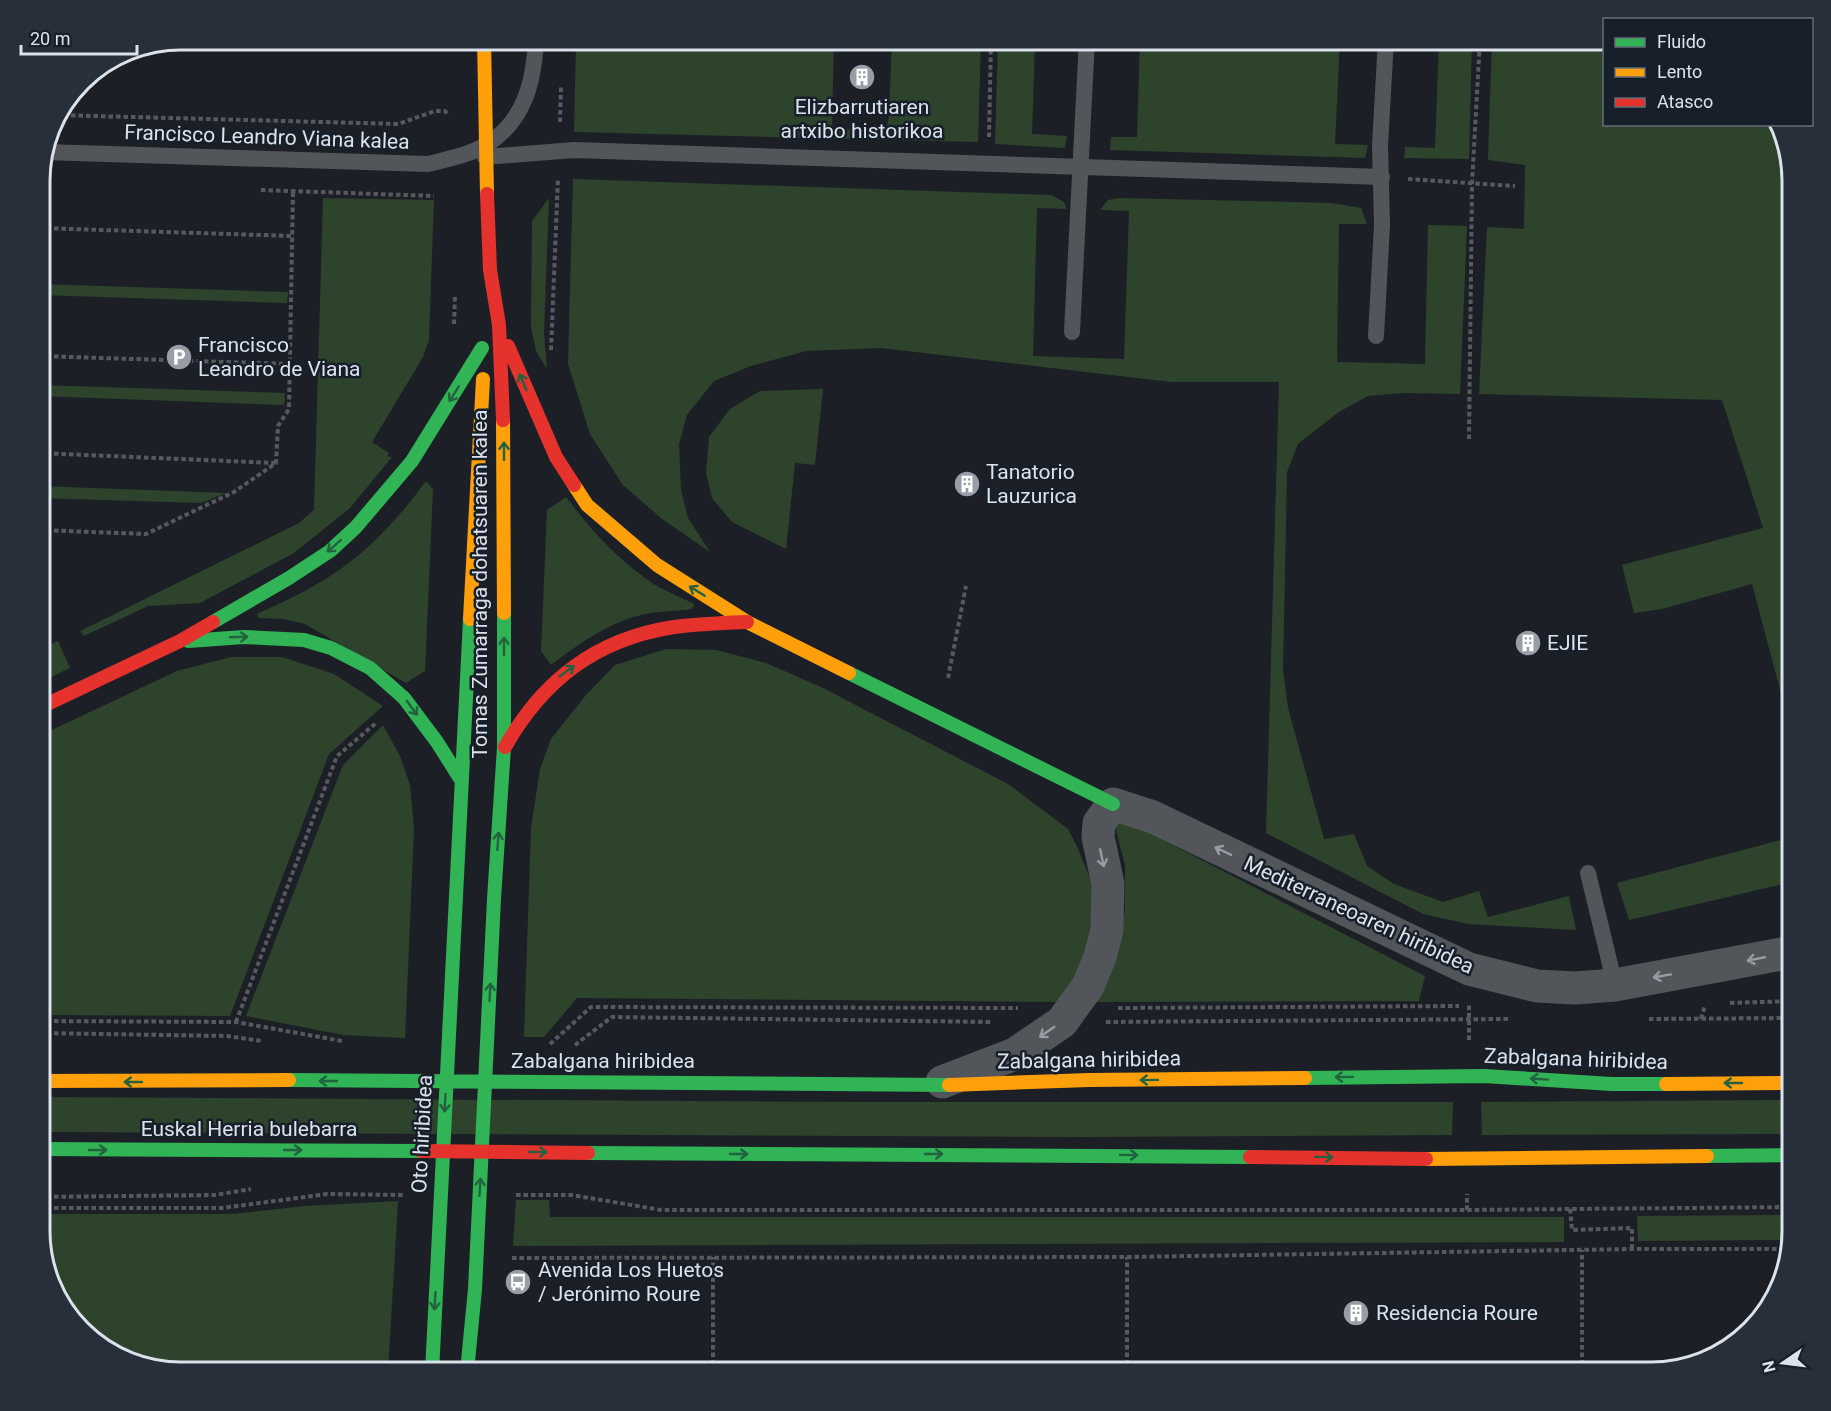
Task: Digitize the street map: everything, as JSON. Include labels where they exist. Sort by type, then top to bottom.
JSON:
[{"type":"main road","name":"Tomas Zumarraga dohatsuaren kalea","points":[[455,897],[490,270],[484,50]]},
{"type":"main road","name":"Tomas Zumarraga dohatsuaren kalea","points":[[467,1362],[475,1289],[494,899],[504,747],[504,439],[499,325],[490,270]]},
{"type":"main road","points":[[499,325],[555,457],[587,505],[657,565],[747,622],[1113,804]]},
{"type":"main road","points":[[50,703],[180,641],[330,551],[356,527],[412,461],[485,344]]},
{"type":"main road","points":[[504,747],[530,705],[551,682],[583,659],[652,632],[747,622]]},
{"type":"main road","points":[[180,641],[244,637],[292,639],[331,648],[370,668],[404,698],[437,742],[461,780]]},
{"type":"main road","name":"Oto hiribidea","points":[[432,1362],[455,897]]},
{"type":"main road","points":[[50,1068],[106,1082]]},
{"type":"main road","name":"Zabalgana hiribidea","points":[[106,1082],[386,1080],[935,1085],[1089,1080],[1468,1076],[1612,1084],[1782,1083]]},
{"type":"main road","points":[[50,1081],[106,1082]]},
{"type":"main road","name":"Euskal Herria bulebarra","points":[[50,1149],[459,1151],[680,1155],[1016,1154],[1449,1159],[1782,1155]]},
{"type":"street","name":"Mediterraneoaren hiribidea","points":[[1113,804],[1153,817],[1469,969],[1537,986],[1575,988],[1615,985],[1782,954]]},
{"type":"street","points":[[935,1085],[1015,1054],[1067,1015],[1088,986],[1100,957],[1107,930],[1108,884],[1098,837],[1099,823],[1113,804]]},
{"type":"lane","points":[[486,151],[511,122],[525,100],[532,82],[535,50]]},
{"type":"lane","points":[[1072,332],[1087,50]]},
{"type":"lane","points":[[1376,336],[1382,225],[1380,146],[1385,50]]},
{"type":"lane","points":[[486,151],[574,150],[1382,177]]},
{"type":"lane","name":"Francisco Leandro Viana kalea","points":[[53,152],[428,164],[486,151]]},
{"type":"lane","points":[[1587,873],[1615,985]]},
{"type":"path","points":[[989,138],[991,50]]},
{"type":"path","points":[[1469,440],[1472,184],[1479,50]]},
{"type":"path","points":[[551,356],[562,75]]},
{"type":"path","points":[[67,115],[398,124],[435,111],[445,111],[449,117]]},
{"type":"path","points":[[1382,177],[1515,186]]},
{"type":"path","points":[[276,463],[278,426],[289,409],[293,191]]},
{"type":"path","points":[[50,228],[292,236]]},
{"type":"path","points":[[454,327],[455,292]]},
{"type":"path","points":[[50,357],[289,364]]},
{"type":"path","points":[[50,453],[276,463]]},
{"type":"path","points":[[50,530],[146,534],[234,492],[276,463]]},
{"type":"path","points":[[937,673],[948,678],[966,586]]},
{"type":"path","points":[[236,1022],[337,756],[384,717]]},
{"type":"path","points":[[1727,1004],[1782,1001]]},
{"type":"path","points":[[1694,1005],[1716,1004]]},
{"type":"path","points":[[1067,1015],[1480,1006]]},
{"type":"path","points":[[539,1044],[550,1044],[591,1007],[1067,1015],[1513,1019]]},
{"type":"path","points":[[612,1017],[1002,1022]]},
{"type":"path","points":[[1645,1019],[1782,1018]]},
{"type":"path","points":[[50,1021],[236,1022],[350,1042]]},
{"type":"path","points":[[50,1208],[222,1208],[327,1194],[406,1195]]},
{"type":"path","points":[[513,1195],[572,1195],[661,1210],[1782,1207]]},
{"type":"path","points":[[1570,1209],[1572,1230],[1632,1228],[1632,1249]]},
{"type":"path","points":[[504,1258],[1127,1257],[1632,1249],[1780,1250]]},
{"type":"path","points":[[1582,1250],[1582,1362]]},
{"type":"path","points":[[713,1257],[713,1362]]},
{"type":"path","points":[[1126,1362],[1127,1257]]},
{"type":"green space","points":[[576,50],[834,50],[832,129],[886,131],[889,116],[892,50],[981,50],[978,142],[574,132]]},
{"type":"green space","points":[[998,50],[1035,50],[1032,134],[1067,136],[1065,148],[995,144]]},
{"type":"green space","points":[[1140,50],[1339,50],[1335,144],[1368,145],[1365,158],[1110,150],[1111,137],[1137,137]]},
{"type":"green space","points":[[1439,50],[1472,50],[1469,159],[1404,158],[1405,147],[1435,148]]},
{"type":"green space","points":[[1492,50],[1603,50],[1603,126],[1769,126],[1777,147],[1782,181],[1782,697],[1752,584],[1662,609],[1634,613],[1622,565],[1763,528],[1722,400],[1479,394],[1487,227],[1524,229],[1525,165],[1488,160]]},
{"type":"green space","points":[[573,179],[1051,195],[1064,202],[1067,209],[1037,208],[1033,356],[1124,359],[1129,211],[1100,210],[1108,200],[1120,198],[1332,203],[1361,208],[1367,224],[1339,224],[1337,362],[1425,364],[1428,225],[1467,226],[1460,394],[1403,393],[1368,396],[1339,412],[1298,444],[1287,472],[1283,670],[1288,708],[1324,839],[1354,834],[1367,866],[1394,884],[1443,902],[1479,891],[1488,917],[1569,896],[1576,930],[1469,924],[1423,914],[1266,833],[1279,382],[1171,382],[881,348],[806,351],[751,366],[714,381],[687,415],[679,444],[681,490],[688,518],[710,552],[662,519],[622,484],[590,434],[568,364]]},
{"type":"green space","points":[[323,198],[434,200],[429,340],[423,357],[372,442],[389,453],[387,456],[392,457],[350,508],[294,553],[200,603],[148,606],[84,636],[80,631],[299,523],[314,510]]},
{"type":"green space","points":[[549,198],[544,334],[547,369],[536,351],[531,327],[532,221]]},
{"type":"green space","points":[[50,284],[288,292],[287,303],[50,295]]},
{"type":"green space","points":[[50,385],[285,393],[284,405],[50,396]]},
{"type":"green space","points":[[823,389],[815,465],[795,463],[786,549],[732,522],[712,498],[706,473],[709,437],[730,409],[760,391]]},
{"type":"green space","points":[[426,481],[433,489],[425,671],[406,683],[305,624],[284,619],[259,618],[257,614],[319,583],[356,558],[405,508]]},
{"type":"green space","points":[[50,486],[226,493],[201,503],[50,498]]},
{"type":"green space","points":[[566,497],[595,532],[627,564],[662,589],[694,604],[692,609],[645,614],[619,622],[584,641],[551,665],[541,651],[547,510]]},
{"type":"green space","points":[[58,641],[70,668],[50,678],[50,645]]},
{"type":"green space","points":[[666,649],[716,650],[766,663],[821,687],[1008,784],[1068,829],[1093,886],[1094,916],[1088,949],[1076,978],[1059,1002],[577,998],[544,1037],[524,1037],[531,828],[540,769],[551,739],[586,695],[615,665]]},
{"type":"green space","points":[[231,657],[282,657],[334,674],[383,706],[329,754],[230,1016],[50,1015],[50,731],[177,671]]},
{"type":"green space","points":[[383,725],[400,756],[410,785],[414,829],[405,1038],[343,1035],[246,1016],[343,765]]},
{"type":"green space","points":[[1120,823],[1134,825],[1425,976],[1419,1001],[1095,1002],[1114,959],[1125,911],[1125,865],[1115,827]]},
{"type":"green space","points":[[1782,840],[1782,884],[1629,920],[1617,883]]},
{"type":"green space","points":[[50,1097],[858,1102],[1453,1102],[1452,1135],[1082,1137],[50,1132]]},
{"type":"green space","points":[[1782,1100],[1782,1134],[1482,1135],[1481,1102]]},
{"type":"green space","points":[[516,1200],[549,1200],[550,1217],[1564,1217],[1564,1242],[513,1246]]},
{"type":"green space","points":[[398,1201],[389,1362],[181,1362],[139,1355],[108,1339],[82,1317],[63,1288],[52,1256],[50,1214],[232,1214],[306,1206]]},
{"type":"green space","points":[[1782,1215],[1781,1240],[1638,1241],[1637,1216]]},
{"type":"traffic: fast","points":[[213,622],[289,578],[330,551],[356,527],[412,461],[482,348]]},
{"type":"traffic: fast","points":[[468,1362],[475,1289],[494,899],[504,747],[504,613]]},
{"type":"traffic: fast","points":[[433,1362],[470,619]]},
{"type":"traffic: fast","points":[[188,641],[244,637],[304,640],[331,648],[370,668],[404,698],[437,742],[461,780]]},
{"type":"traffic: fast","points":[[849,673],[1113,804]]},
{"type":"traffic: fast","points":[[1305,1078],[1484,1076],[1612,1084],[1666,1084]]},
{"type":"traffic: fast","points":[[289,1080],[949,1085]]},
{"type":"traffic: fast","points":[[50,1149],[421,1151]]},
{"type":"traffic: fast","points":[[588,1153],[1250,1157]]},
{"type":"traffic: fast","points":[[1707,1156],[1782,1155]]},
{"type":"traffic: slow","points":[[484,50],[487,194]]},
{"type":"traffic: slow","points":[[470,619],[483,379]]},
{"type":"traffic: slow","points":[[503,420],[504,613]]},
{"type":"traffic: slow","points":[[574,485],[587,505],[657,565],[747,622],[849,673]]},
{"type":"traffic: slow","points":[[949,1085],[1089,1080],[1305,1078]]},
{"type":"traffic: slow","points":[[50,1081],[289,1080]]},
{"type":"traffic: slow","points":[[1666,1084],[1782,1083]]},
{"type":"traffic: slow","points":[[1426,1159],[1707,1156]]},
{"type":"traffic: jam","points":[[487,194],[490,270],[499,325],[503,420]]},
{"type":"traffic: jam","points":[[508,346],[556,457],[574,485]]},
{"type":"traffic: jam","points":[[50,703],[180,641],[213,622]]},
{"type":"traffic: jam","points":[[505,747],[536,702],[575,666],[596,653],[620,641],[674,627],[747,622]]},
{"type":"traffic: jam","points":[[421,1151],[588,1153]]},
{"type":"traffic: jam","points":[[1250,1157],[1426,1159]]},
{"type":"place","name":"Elizbarrutiaren artxibo historikoa","points":[[862,77]]},
{"type":"place","name":"Francisco Leandro de Viana","points":[[179,357]]},
{"type":"place","name":"Tanatorio Lauzurica","points":[[967,484]]},
{"type":"place","name":"EJIE","points":[[1528,643]]},
{"type":"place","name":"Avenida Los Huetos / Jerónimo Roure","points":[[518,1282]]},
{"type":"place","name":"Residencia Roure","points":[[1356,1313]]}]
